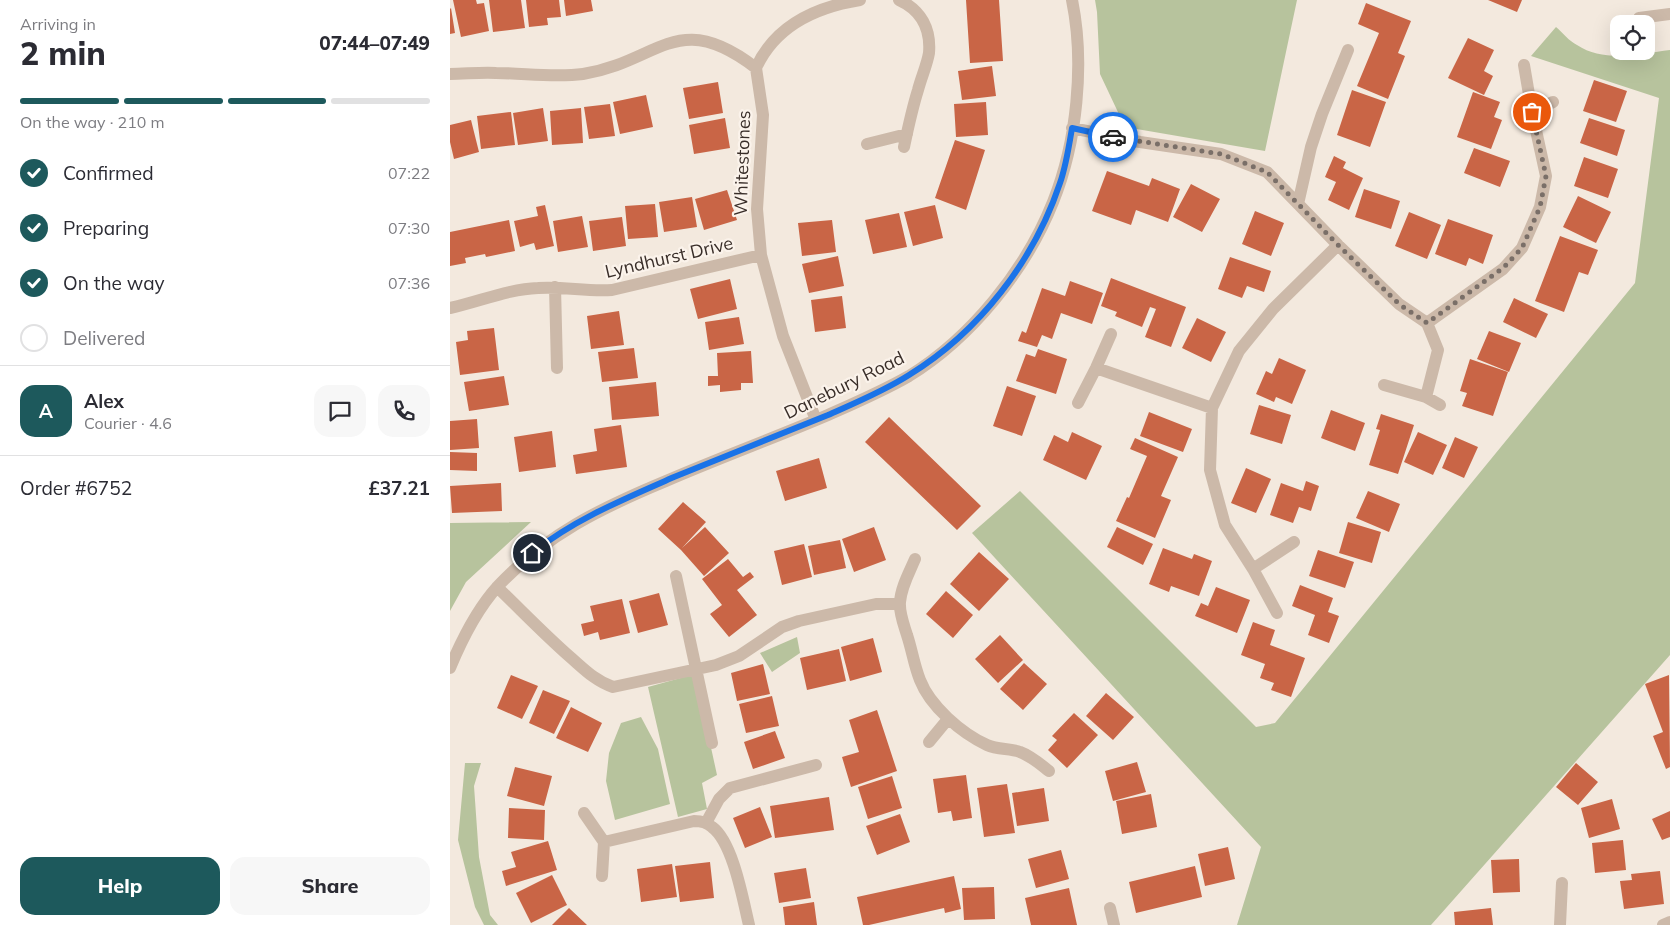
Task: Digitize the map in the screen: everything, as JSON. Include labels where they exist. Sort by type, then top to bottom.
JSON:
[{"type":"street","points":[[450,74],[494,72],[582,74],[600,71],[669,43],[684,39],[699,39],[719,44],[739,55],[756,68],[768,47],[789,27],[828,8],[860,0]]},
{"type":"street","points":[[899,0],[915,9],[922,18],[929,41],[929,54],[904,147]]},
{"type":"street","name":"Danebury Road","points":[[450,668],[482,606],[497,587],[532,553],[552,538],[606,507],[816,420],[909,375],[977,321],[1018,268],[1033,244],[1048,215],[1061,182],[1072,128],[1078,64],[1072,0]]},
{"type":"street","points":[[1655,16],[1670,14]]},
{"type":"street","points":[[1298,204],[1311,147],[1348,50]]},
{"type":"street","points":[[1427,323],[1503,268],[1522,248],[1540,207],[1546,176],[1524,65]]},
{"type":"street","name":"Whitestones","points":[[756,68],[763,115],[757,209],[761,255],[783,336],[816,420]]},
{"type":"street","points":[[1532,112],[1553,102]]},
{"type":"street","points":[[1072,128],[1140,142],[1221,154],[1267,172],[1399,304],[1427,323],[1438,350],[1426,397]]},
{"type":"street","points":[[867,144],[907,134]]},
{"type":"street","points":[[1277,613],[1253,569],[1225,525],[1210,470],[1212,408],[1239,351],[1273,308],[1338,245]]},
{"type":"street","name":"Lyndhurst Drive","points":[[450,308],[518,290],[536,288],[612,290],[761,255]]},
{"type":"street","points":[[555,287],[557,368]]},
{"type":"street","points":[[1078,403],[1111,334]]},
{"type":"street","points":[[1096,368],[1212,408]]},
{"type":"street","points":[[1384,385],[1426,397],[1440,405]]},
{"type":"street","points":[[1253,569],[1294,542]]},
{"type":"street","points":[[915,559],[904,585],[899,604],[920,681],[926,694],[948,719],[986,745],[1002,750],[1019,751],[1033,758],[1049,772]]},
{"type":"street","points":[[676,576],[712,742]]},
{"type":"street","points":[[497,587],[552,641],[592,676],[613,687],[728,661],[752,648],[772,632],[800,621],[876,604],[899,604]]},
{"type":"street","points":[[930,742],[948,719]]},
{"type":"street","points":[[706,823],[719,799],[730,788],[816,764]]},
{"type":"street","points":[[584,813],[604,842],[602,876]]},
{"type":"street","points":[[604,842],[694,821],[706,823],[713,827],[719,833],[729,852],[749,925]]},
{"type":"street","points":[[1560,925],[1562,884]]},
{"type":"street","points":[[1110,908],[1114,925]]},
{"type":"street","points":[[1663,925],[1670,922]]},
{"type":"green space","points":[[1095,0],[1297,0],[1265,151],[1125,127],[1100,74]]},
{"type":"green space","points":[[1556,27],[1574,43],[1588,51],[1610,56],[1610,60],[1655,60],[1655,52],[1670,50],[1670,655],[1431,925],[1237,925],[1261,847],[972,533],[1020,491],[1256,727],[1275,723],[1635,283],[1659,98],[1531,56]]},
{"type":"green space","points":[[531,522],[466,582],[450,611],[450,523]]},
{"type":"green space","points":[[797,637],[800,653],[772,672],[760,653]]},
{"type":"green space","points":[[695,674],[717,775],[702,783],[707,809],[678,817],[648,687]]},
{"type":"green space","points":[[641,717],[658,749],[670,804],[615,820],[606,781],[609,753],[621,723]]},
{"type":"green space","points":[[465,763],[481,763],[474,786],[479,857],[490,915],[498,925],[484,925],[475,907],[458,840]]},
{"type":"building","points":[[453,0],[476,0],[477,4],[484,3],[489,31],[461,37]]},
{"type":"building","points":[[489,0],[521,0],[525,28],[493,32]]},
{"type":"building","points":[[526,0],[559,0],[561,17],[547,18],[548,25],[529,27]]},
{"type":"building","points":[[564,0],[591,0],[593,11],[566,16]]},
{"type":"building","points":[[966,0],[999,0],[1003,61],[970,63]]},
{"type":"building","points":[[1488,0],[1522,0],[1517,12]]},
{"type":"building","points":[[1366,3],[1411,21],[1398,53],[1405,56],[1388,99],[1357,86],[1379,33],[1358,24]]},
{"type":"building","points":[[450,9],[455,33],[450,34]]},
{"type":"building","points":[[1468,38],[1494,50],[1484,71],[1493,76],[1484,95],[1448,78]]},
{"type":"building","points":[[992,66],[996,96],[962,100],[958,71]]},
{"type":"building","points":[[1594,80],[1627,91],[1616,122],[1583,111]]},
{"type":"building","points":[[718,82],[723,113],[689,119],[683,88]]},
{"type":"building","points":[[1352,90],[1386,102],[1370,147],[1337,135]]},
{"type":"building","points":[[1473,92],[1500,102],[1494,117],[1502,120],[1491,149],[1457,137]]},
{"type":"building","points":[[646,95],[653,127],[620,134],[613,102]]},
{"type":"building","points":[[986,102],[988,135],[956,137],[954,104]]},
{"type":"building","points":[[610,104],[615,136],[589,139],[584,107]]},
{"type":"building","points":[[543,108],[548,141],[518,145],[513,113]]},
{"type":"building","points":[[581,108],[583,143],[552,145],[550,111]]},
{"type":"building","points":[[511,112],[515,145],[481,149],[477,116]]},
{"type":"building","points":[[725,118],[730,148],[694,154],[689,125]]},
{"type":"building","points":[[1589,118],[1625,130],[1617,156],[1580,143]]},
{"type":"building","points":[[471,120],[479,152],[454,159],[450,142],[450,125]]},
{"type":"building","points":[[955,140],[985,150],[966,210],[935,198]]},
{"type":"building","points":[[1474,148],[1510,161],[1500,187],[1464,173]]},
{"type":"building","points":[[1334,156],[1346,162],[1343,168],[1363,178],[1349,210],[1328,200],[1336,182],[1325,177]]},
{"type":"building","points":[[1584,157],[1618,169],[1608,198],[1574,186]]},
{"type":"building","points":[[1107,171],[1149,186],[1152,178],[1180,189],[1168,222],[1136,210],[1131,225],[1092,211]]},
{"type":"building","points":[[1191,184],[1220,199],[1202,232],[1173,217]]},
{"type":"building","points":[[1364,189],[1400,201],[1391,229],[1355,217]]},
{"type":"building","points":[[727,190],[737,220],[704,230],[695,199]]},
{"type":"building","points":[[1578,196],[1611,212],[1596,243],[1563,227]]},
{"type":"building","points":[[692,197],[697,227],[664,232],[659,202]]},
{"type":"building","points":[[655,204],[658,237],[628,239],[625,206]]},
{"type":"building","points":[[545,205],[554,246],[536,250],[534,243],[520,247],[514,221],[538,216],[536,207]]},
{"type":"building","points":[[935,205],[943,238],[913,246],[904,212]]},
{"type":"building","points":[[1255,211],[1284,223],[1271,256],[1242,244]]},
{"type":"building","points":[[1409,212],[1441,225],[1427,259],[1395,246]]},
{"type":"building","points":[[899,213],[907,247],[873,254],[865,220]]},
{"type":"building","points":[[582,216],[588,247],[558,252],[553,221]]},
{"type":"building","points":[[622,217],[626,246],[593,251],[589,221]]},
{"type":"building","points":[[1448,219],[1493,235],[1483,264],[1469,258],[1466,266],[1435,254]]},
{"type":"building","points":[[509,220],[515,251],[486,257],[485,254],[465,258],[466,263],[450,266],[450,232]]},
{"type":"building","points":[[832,220],[836,252],[802,256],[798,223]]},
{"type":"building","points":[[1560,236],[1598,250],[1588,275],[1579,272],[1564,312],[1535,301]]},
{"type":"building","points":[[838,256],[844,286],[809,293],[802,264]]},
{"type":"building","points":[[1230,257],[1271,271],[1264,292],[1247,286],[1242,298],[1218,289]]},
{"type":"building","points":[[1111,278],[1186,307],[1171,347],[1145,337],[1156,309],[1150,307],[1142,327],[1115,316],[1117,312],[1101,306]]},
{"type":"building","points":[[730,279],[737,309],[698,319],[690,289]]},
{"type":"building","points":[[1070,281],[1103,293],[1092,324],[1061,313],[1052,339],[1042,335],[1037,347],[1018,341],[1022,331],[1026,333],[1042,288],[1065,296]]},
{"type":"building","points":[[842,296],[846,328],[815,332],[811,300]]},
{"type":"building","points":[[1514,298],[1548,314],[1536,338],[1503,322]]},
{"type":"building","points":[[619,311],[624,345],[591,349],[587,316]]},
{"type":"building","points":[[739,317],[744,344],[709,350],[705,322]]},
{"type":"building","points":[[1197,318],[1226,332],[1211,362],[1182,348]]},
{"type":"building","points":[[494,328],[499,370],[460,375],[456,342],[468,340],[467,331]]},
{"type":"building","points":[[1489,331],[1521,343],[1509,372],[1477,359]]},
{"type":"building","points":[[634,348],[638,378],[602,382],[598,352]]},
{"type":"building","points":[[1038,349],[1067,359],[1056,394],[1016,381],[1026,354],[1035,357]]},
{"type":"building","points":[[751,351],[753,383],[741,383],[741,390],[720,392],[720,385],[708,386],[708,376],[718,376],[717,353]]},
{"type":"building","points":[[1279,358],[1306,370],[1292,404],[1276,397],[1274,402],[1256,394],[1266,371],[1272,374]]},
{"type":"building","points":[[1470,359],[1508,372],[1493,416],[1462,406],[1467,393],[1460,391]]},
{"type":"building","points":[[504,376],[509,405],[469,411],[464,382]]},
{"type":"building","points":[[656,382],[659,416],[612,420],[609,387]]},
{"type":"building","points":[[1007,386],[1036,396],[1022,436],[993,426]]},
{"type":"building","points":[[1259,405],[1291,415],[1282,444],[1250,434]]},
{"type":"building","points":[[1331,410],[1365,423],[1355,451],[1321,438]]},
{"type":"building","points":[[1149,412],[1192,429],[1183,452],[1140,436]]},
{"type":"building","points":[[1381,414],[1414,425],[1398,474],[1369,465],[1380,430],[1376,429]]},
{"type":"building","points":[[889,417],[981,506],[957,530],[865,442]]},
{"type":"building","points":[[477,419],[479,448],[450,450],[450,421]]},
{"type":"building","points":[[621,425],[627,467],[576,474],[573,455],[597,451],[594,429]]},
{"type":"building","points":[[552,431],[556,467],[519,472],[514,437]]},
{"type":"building","points":[[1072,432],[1102,446],[1086,480],[1043,460],[1054,435],[1068,442]]},
{"type":"building","points":[[1418,432],[1447,445],[1433,475],[1404,462]]},
{"type":"building","points":[[1455,437],[1478,447],[1464,478],[1442,468]]},
{"type":"building","points":[[1135,438],[1178,457],[1161,496],[1171,500],[1155,538],[1116,521],[1127,497],[1129,498],[1147,456],[1130,449]]},
{"type":"building","points":[[450,452],[477,453],[477,471],[450,470]]},
{"type":"building","points":[[819,458],[827,488],[785,501],[776,471]]},
{"type":"building","points":[[1246,468],[1271,479],[1256,513],[1231,503]]},
{"type":"building","points":[[1306,481],[1319,486],[1311,511],[1299,507],[1293,523],[1270,515],[1281,483],[1303,491]]},
{"type":"building","points":[[501,483],[502,511],[452,513],[450,486]]},
{"type":"building","points":[[1368,491],[1400,504],[1389,532],[1356,518]]},
{"type":"building","points":[[683,502],[706,522],[682,548],[705,527],[729,553],[704,576],[681,550],[658,529]]},
{"type":"building","points":[[1348,522],[1381,532],[1372,563],[1339,553]]},
{"type":"building","points":[[874,527],[886,560],[854,572],[842,539]]},
{"type":"building","points":[[1117,527],[1153,544],[1143,565],[1107,547]]},
{"type":"building","points":[[840,540],[846,568],[814,575],[808,546]]},
{"type":"building","points":[[804,544],[812,577],[782,585],[774,551]]},
{"type":"building","points":[[1163,548],[1192,559],[1194,554],[1212,561],[1199,596],[1171,586],[1169,592],[1149,584]]},
{"type":"building","points":[[1318,550],[1354,562],[1345,588],[1309,576]]},
{"type":"building","points":[[979,552],[1009,579],[979,611],[950,584]]},
{"type":"building","points":[[728,559],[743,577],[750,572],[754,577],[737,590],[757,615],[729,637],[710,614],[722,605],[702,579]]},
{"type":"building","points":[[1300,585],[1333,598],[1328,612],[1339,616],[1329,643],[1308,635],[1315,615],[1292,606]]},
{"type":"building","points":[[1216,587],[1250,600],[1237,633],[1195,616],[1201,603],[1208,606]]},
{"type":"building","points":[[946,591],[973,615],[953,638],[926,614]]},
{"type":"building","points":[[659,593],[668,625],[638,633],[629,601]]},
{"type":"building","points":[[622,599],[630,633],[600,640],[598,632],[584,636],[581,624],[594,621],[590,606]]},
{"type":"building","points":[[1253,622],[1275,630],[1270,645],[1305,658],[1291,697],[1271,690],[1274,683],[1260,678],[1265,664],[1241,655]]},
{"type":"building","points":[[1000,635],[1023,660],[998,683],[975,659]]},
{"type":"building","points":[[873,638],[882,672],[850,681],[841,647]]},
{"type":"building","points":[[839,649],[846,681],[807,690],[800,658]]},
{"type":"building","points":[[1024,663],[1047,684],[1023,710],[1000,689]]},
{"type":"building","points":[[763,664],[770,694],[737,701],[731,673]]},
{"type":"building","points":[[511,675],[538,686],[522,719],[497,708]]},
{"type":"building","points":[[1669,675],[1670,767],[1666,769],[1653,736],[1663,732],[1645,684]]},
{"type":"building","points":[[543,690],[570,701],[554,734],[529,723]]},
{"type":"building","points":[[1106,693],[1134,717],[1113,740],[1086,716]]},
{"type":"building","points":[[772,696],[779,726],[746,733],[739,704]]},
{"type":"building","points":[[571,707],[602,723],[588,752],[556,738]]},
{"type":"building","points":[[877,710],[897,771],[851,787],[842,757],[859,752],[849,720]]},
{"type":"building","points":[[1074,713],[1098,735],[1067,768],[1048,750],[1057,740],[1052,736]]},
{"type":"building","points":[[775,731],[785,758],[753,769],[744,742]]},
{"type":"building","points":[[1137,762],[1146,792],[1113,801],[1105,771]]},
{"type":"building","points":[[1576,763],[1598,782],[1578,805],[1556,787]]},
{"type":"building","points":[[515,767],[552,776],[544,806],[507,796]]},
{"type":"building","points":[[966,775],[972,818],[953,821],[951,811],[938,813],[933,779]]},
{"type":"building","points":[[892,776],[902,808],[868,819],[858,787]]},
{"type":"building","points":[[1007,784],[1015,833],[984,837],[977,788]]},
{"type":"building","points":[[1044,788],[1049,821],[1017,826],[1012,793]]},
{"type":"building","points":[[1151,794],[1157,827],[1122,834],[1116,801]]},
{"type":"building","points":[[829,797],[834,830],[775,838],[770,806]]},
{"type":"building","points":[[1612,799],[1620,829],[1589,838],[1581,808]]},
{"type":"building","points":[[760,807],[772,837],[745,848],[733,818]]},
{"type":"building","points":[[509,808],[545,810],[544,840],[508,838]]},
{"type":"building","points":[[1670,811],[1670,837],[1662,840],[1652,819]]},
{"type":"building","points":[[900,814],[910,842],[877,855],[866,826]]},
{"type":"building","points":[[1623,840],[1626,870],[1595,873],[1592,843]]},
{"type":"building","points":[[548,841],[557,870],[506,886],[502,871],[516,867],[511,852]]},
{"type":"building","points":[[1228,847],[1235,879],[1205,886],[1198,854]]},
{"type":"building","points":[[1061,850],[1069,879],[1036,888],[1028,859]]},
{"type":"building","points":[[1519,859],[1520,892],[1493,893],[1491,860]]},
{"type":"building","points":[[710,862],[714,898],[680,902],[675,866]]},
{"type":"building","points":[[672,864],[677,897],[641,902],[637,869]]},
{"type":"building","points":[[1195,866],[1202,897],[1136,913],[1129,882]]},
{"type":"building","points":[[806,868],[811,898],[779,903],[774,873]]},
{"type":"building","points":[[1660,871],[1664,904],[1624,909],[1620,881],[1632,880],[1631,874]]},
{"type":"building","points":[[552,875],[567,905],[531,923],[516,893]]},
{"type":"building","points":[[954,876],[961,909],[945,913],[944,908],[863,925],[857,897]]},
{"type":"building","points":[[994,887],[995,919],[964,920],[962,888]]},
{"type":"building","points":[[1069,888],[1077,925],[1031,925],[1025,898]]},
{"type":"building","points":[[814,902],[817,925],[785,925],[783,907]]},
{"type":"building","points":[[569,908],[587,925],[552,925]]},
{"type":"building","points":[[1491,908],[1493,925],[1455,925],[1454,912]]},
{"type":"way so far","points":[[1113,137],[1221,154],[1267,172],[1399,304],[1427,323],[1503,268],[1522,248],[1540,207],[1546,176],[1532,112]]},
{"type":"route","points":[[532,553],[552,538],[606,507],[688,471],[850,405],[909,375],[977,321],[1018,268],[1048,215],[1061,182],[1072,128],[1113,137]]}]
